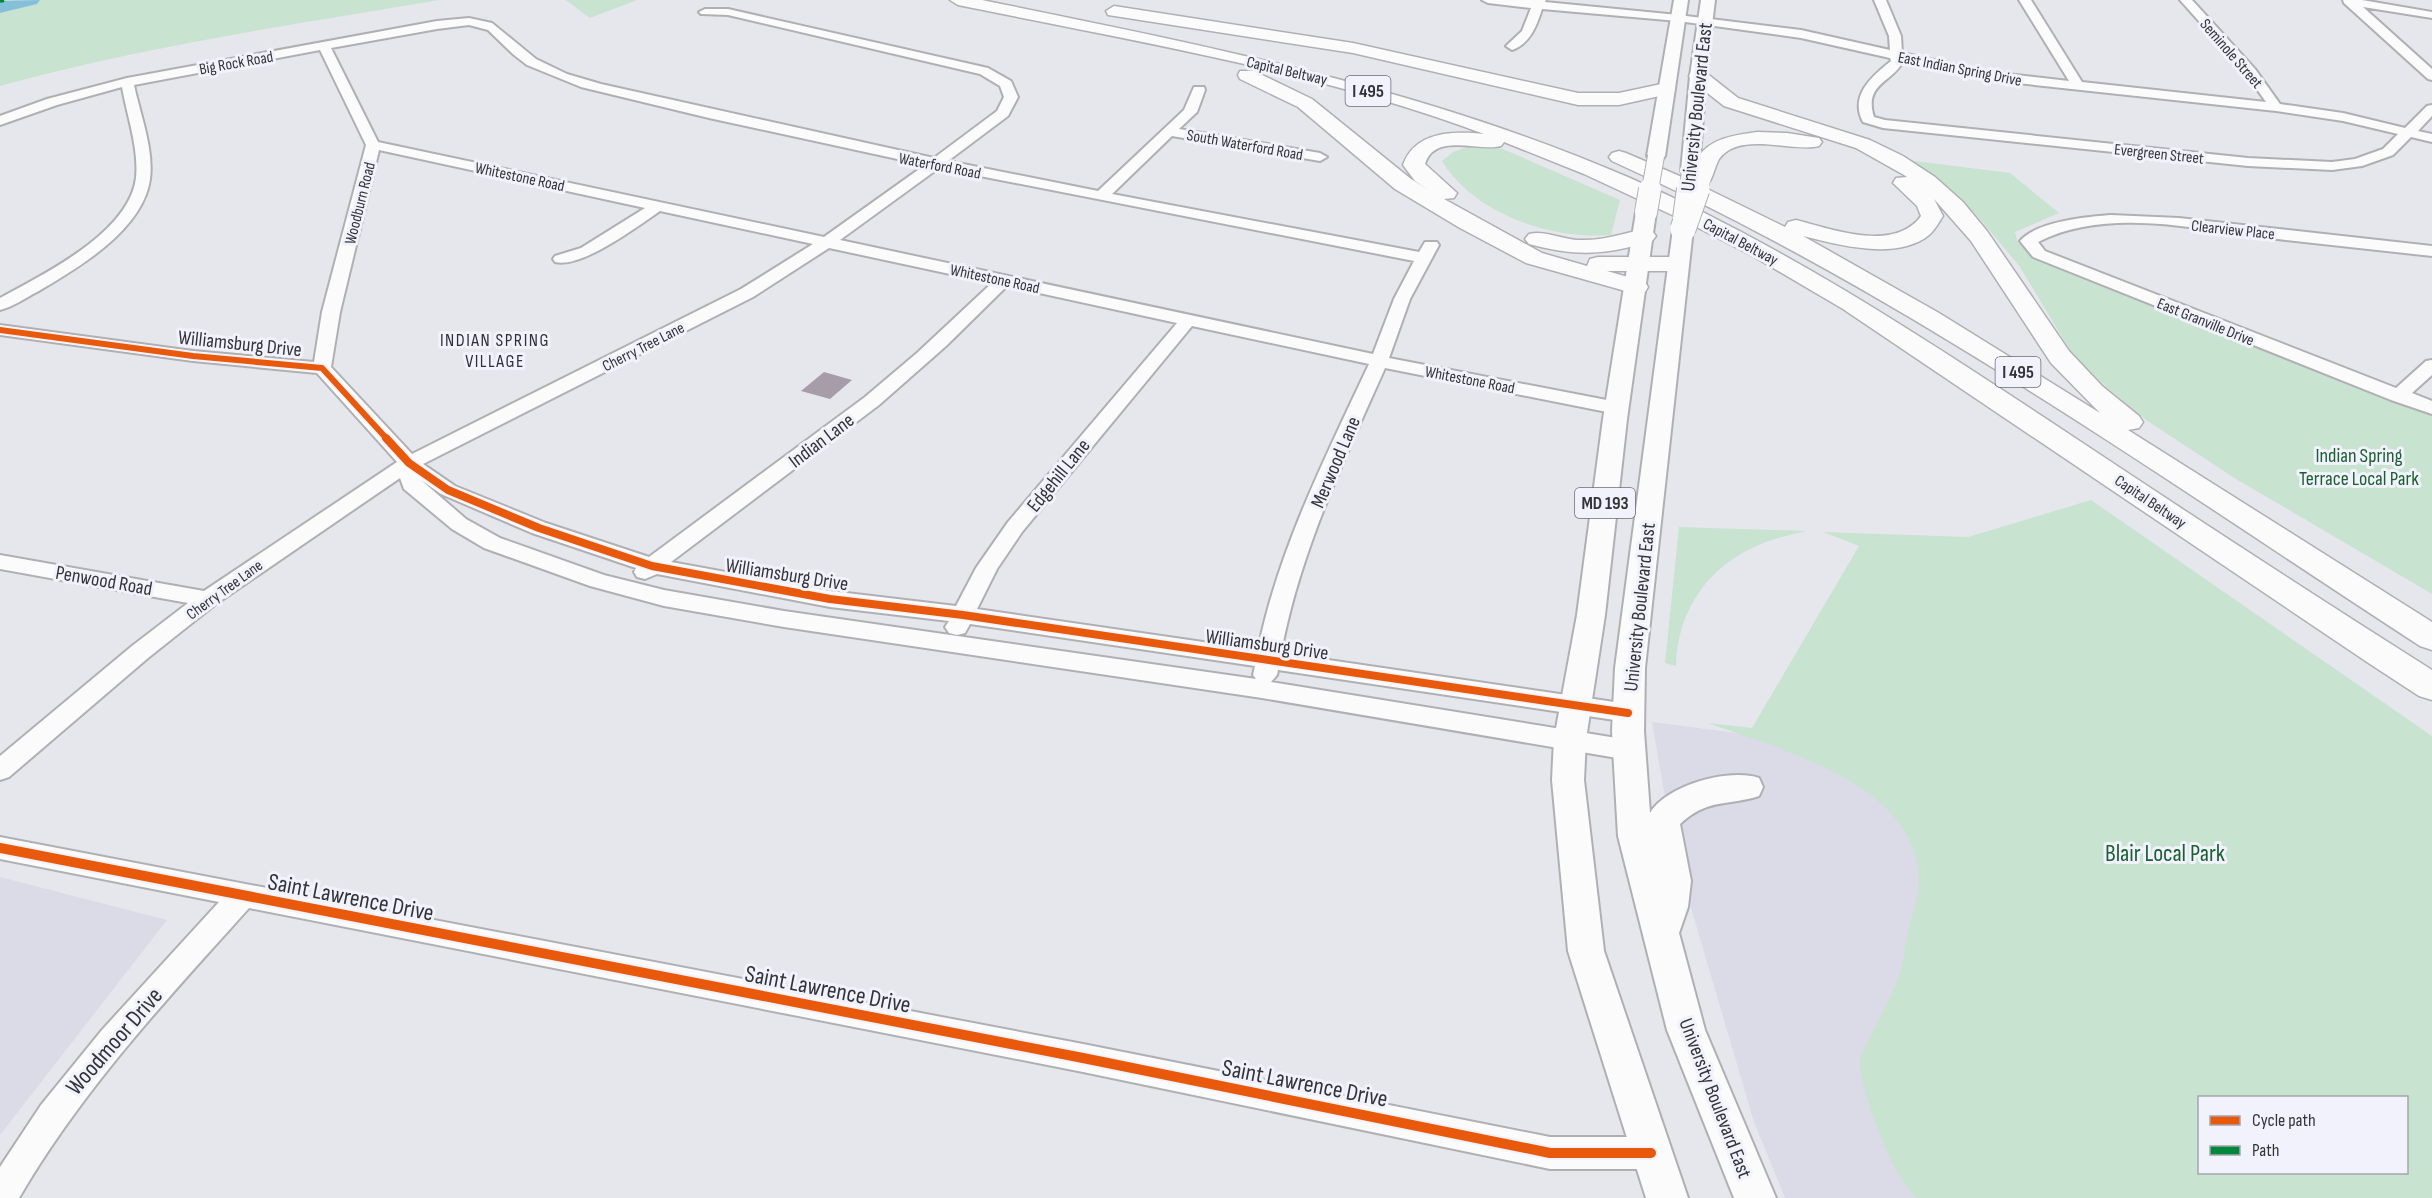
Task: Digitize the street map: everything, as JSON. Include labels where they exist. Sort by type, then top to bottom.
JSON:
[{"type":"highway","name":"Capital Beltway","points":[[958,0],[1296,71],[1393,98],[1504,134],[1644,201],[1749,244],[1864,311],[2432,687]]},
{"type":"highway","name":"Capital Beltway","points":[[1028,0],[1342,66]]},
{"type":"highway","points":[[1036,0],[1068,5]]},
{"type":"highway","points":[[1101,9],[1353,48],[1578,99],[1619,99],[1666,89]]},
{"type":"highway","points":[[1084,26],[1198,57],[1241,72],[1284,92],[1326,119],[1403,184],[1468,224],[1534,258],[1638,277],[1677,264]]},
{"type":"highway","points":[[1698,75],[1713,90],[1731,102],[1863,144],[1882,152],[1923,178],[1963,215],[1979,235],[2060,357],[2112,410],[2432,637]]},
{"type":"highway","points":[[1644,201],[1545,157],[1493,141],[1471,138],[1450,139],[1433,143],[1421,149],[1414,156],[1413,165],[1439,189],[1483,215],[1536,239],[1572,248],[1590,249],[1613,246],[1644,236]]},
{"type":"highway","name":"Capital Beltway","points":[[1696,173],[1718,150],[1730,144],[1758,139],[1800,140],[1846,150],[1880,165],[1922,199],[1930,209],[1932,216],[1923,231],[1912,237],[1874,241],[1832,237],[1791,225],[1594,146],[1742,212],[1898,297],[2432,637]]},
{"type":"highway","points":[[1683,229],[1696,173]]},
{"type":"main road","name":"University Boulevard East","points":[[1667,1198],[1586,951],[1568,780],[1573,722],[1591,615],[1617,408],[1644,236],[1644,201],[1656,156],[1682,0]]},
{"type":"main road","name":"University Boulevard East","points":[[1696,173],[1698,75],[1708,0]]},
{"type":"main road","name":"University Boulevard East","points":[[1683,229],[1630,668],[1629,750],[1635,836],[1686,1030],[1755,1198]]},
{"type":"main road","points":[[1661,932],[1671,908],[1673,879],[1664,832],[1664,819],[1680,804],[1698,797],[1732,786],[1747,787]]},
{"type":"street","name":"East Indian Spring Drive","points":[[1488,0],[1539,2],[1801,34],[1989,76],[2276,106],[2343,117],[2432,138]]},
{"type":"street","points":[[1880,0],[1895,36],[1897,56]]},
{"type":"street","points":[[2025,0],[2079,87]]},
{"type":"street","name":"Seminole Street","points":[[2186,0],[2251,72],[2276,106]]},
{"type":"street","points":[[2346,1],[2432,15]]},
{"type":"street","points":[[2346,1],[2432,76]]},
{"type":"street","points":[[1512,46],[1521,41],[1529,31],[1539,2]]},
{"type":"street","name":"Cherry Tree Lane","points":[[0,770],[140,652],[208,599],[339,508],[409,463],[747,293],[830,242],[935,165],[1003,113],[1011,97],[1006,84],[984,71],[728,12],[705,12]]},
{"type":"street","name":"Waterford Road","points":[[476,22],[495,28],[506,42],[523,57],[577,81],[935,165],[1101,196],[1428,251]]},
{"type":"street","name":"Big Rock Road","points":[[0,121],[52,102],[127,82],[437,25],[476,22]]},
{"type":"street","name":"Woodburn Road","points":[[322,368],[331,312],[373,145],[324,46]]},
{"type":"street","name":"Evergreen Street","points":[[1897,56],[1897,62],[1877,78],[1868,90],[1863,109],[1868,119],[1899,126],[2303,166],[2357,163],[2388,152],[2432,109]]},
{"type":"street","points":[[0,305],[79,259],[115,229],[133,208],[140,195],[143,163],[127,82]]},
{"type":"street","points":[[1101,196],[1190,112],[1199,90]]},
{"type":"street","name":"South Waterford Road","points":[[1170,132],[1320,157]]},
{"type":"street","name":"Whitestone Road","points":[[373,145],[1379,361],[1617,408]]},
{"type":"street","points":[[561,259],[587,251],[658,206]]},
{"type":"street","name":"Clearview Place","points":[[2035,236],[2051,228],[2074,223],[2134,220],[2432,251]]},
{"type":"street","name":"East Granville Drive","points":[[2035,236],[2028,242],[2039,254],[2398,396]]},
{"type":"street","name":"Merwood Lane","points":[[1262,689],[1276,617],[1295,557],[1379,361],[1402,299],[1428,251]]},
{"type":"street","name":"Indian Lane","points":[[627,588],[652,566],[873,400],[950,333],[1004,280]]},
{"type":"street","name":"Edgehill Lane","points":[[949,644],[987,568],[1015,527],[1188,320]]},
{"type":"street","name":"Williamsburg Drive","points":[[0,330],[193,356],[322,368],[409,463],[448,490],[539,528],[652,566],[830,599],[963,615],[1268,661],[1573,722],[1629,750]]},
{"type":"street","points":[[2432,364],[2398,396],[2432,408]]},
{"type":"street","name":"Williamsburg Drive","points":[[409,463],[411,485],[459,524],[492,543],[598,581],[714,608],[1262,689],[1573,722],[1628,713]]},
{"type":"street","name":"Penwood Road","points":[[0,562],[208,599]]},
{"type":"street","name":"Saint Lawrence Drive","points":[[0,848],[1094,1060],[1550,1153],[1651,1153]]},
{"type":"street","name":"Woodmoor Drive","points":[[0,1198],[15,1170],[69,1091],[120,1031],[243,896]]},
{"type":"shaded area","name":"Blair Local Park","points":[[2324,684],[2432,1198],[1785,1198],[1754,1122],[1674,850],[1652,722],[1753,735]]},
{"type":"shaded area","points":[[0,877],[167,920],[0,1135]]},
{"type":"green space","points":[[0,0],[439,0],[163,48],[0,86]]},
{"type":"green space","points":[[566,0],[637,0],[590,18]]},
{"type":"green space","points":[[1475,144],[1503,149],[1620,200],[1611,235],[1564,233],[1540,228],[1516,220],[1474,196],[1456,180],[1442,161],[1453,152]]},
{"type":"green space","name":"Indian Spring Terrace Local Park","points":[[1907,160],[2010,173],[2059,213],[2015,232],[2018,243],[2034,256],[2432,416],[2432,594],[2236,479],[2146,420],[2077,362],[2020,267],[1975,213],[1955,195]]},
{"type":"green space","name":"Blair Local Park","points":[[2091,500],[2432,736],[2432,1198],[1916,1198],[1888,1154],[1863,1084],[1860,1061],[1900,975],[1919,884],[1911,844],[1894,817],[1869,794],[1839,774],[1771,745],[1708,723],[1752,728],[1859,546],[1823,532],[1968,537]]},
{"type":"green space","points":[[1679,527],[1806,531],[1777,538],[1742,553],[1712,577],[1699,592],[1682,626],[1676,666],[1665,663]]},
{"type":"building","points":[[824,372],[852,380],[830,399],[801,391]]},
{"type":"waterway","points":[[0,7],[30,0]]},
{"type":"marked path","points":[[0,1],[4,0]]},
{"type":"cycle path","points":[[0,330],[193,356],[322,368],[409,463],[448,490],[539,528],[652,566],[830,599],[963,615],[1628,713]]},
{"type":"cycle path","points":[[0,848],[1083,1058],[1550,1153],[1651,1153]]},
{"type":"district","name":"INDIAN SPRING VILLAGE","points":[[495,350]]}]
